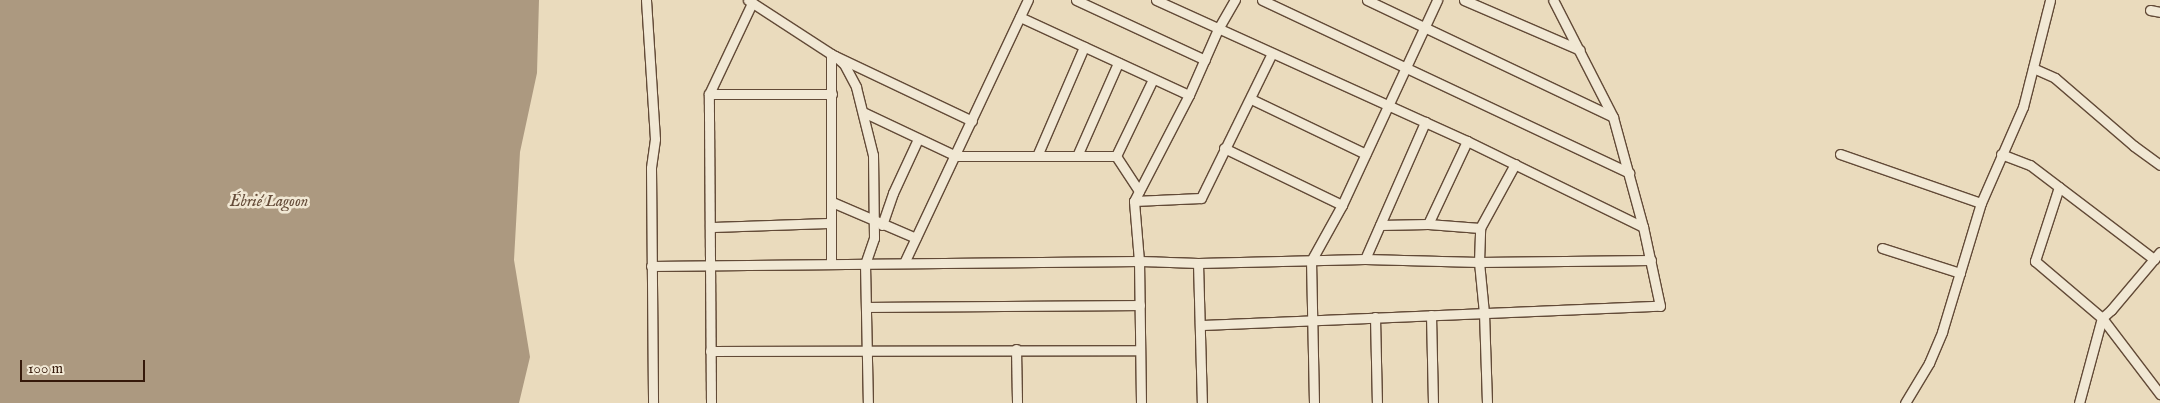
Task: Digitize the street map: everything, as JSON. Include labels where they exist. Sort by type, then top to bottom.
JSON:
[{"type":"street","points":[[646,0],[655,139],[650,168],[653,403]]},
{"type":"street","points":[[904,263],[1028,0]]},
{"type":"street","points":[[1076,0],[1205,60]]},
{"type":"street","points":[[1156,0],[1467,141],[1643,227]]},
{"type":"street","points":[[1140,403],[1139,261],[1134,201],[1189,96],[1218,29],[1235,0]]},
{"type":"street","points":[[1262,0],[1630,173]]},
{"type":"street","points":[[1367,0],[1613,118]]},
{"type":"street","points":[[1314,403],[1311,261],[1342,205],[1437,0]]},
{"type":"street","points":[[1464,0],[1580,50]]},
{"type":"street","points":[[1201,325],[1660,306],[1630,173],[1613,118],[1553,0]]},
{"type":"street","points":[[1905,403],[1929,363],[1942,332],[1981,203],[2023,107],[2050,0]]},
{"type":"street","points":[[712,403],[709,94],[750,1],[844,64],[863,112],[873,155],[878,223]]},
{"type":"street","points":[[2150,10],[2160,12]]},
{"type":"street","points":[[1020,17],[1189,96]]},
{"type":"street","points":[[1037,156],[1084,47]]},
{"type":"street","points":[[1134,201],[1201,198],[1272,53]]},
{"type":"street","points":[[833,55],[972,121]]},
{"type":"street","points":[[831,264],[833,55]]},
{"type":"street","points":[[1077,156],[1118,63]]},
{"type":"street","points":[[2033,68],[2055,78],[2134,146],[2160,165]]},
{"type":"street","points":[[1116,156],[1153,79]]},
{"type":"street","points":[[709,94],[832,94]]},
{"type":"street","points":[[1251,99],[1366,154]]},
{"type":"street","points":[[863,112],[956,156],[1116,156]]},
{"type":"street","points":[[1365,259],[1425,122]]},
{"type":"street","points":[[868,403],[865,264],[878,223],[918,139]]},
{"type":"street","points":[[1428,224],[1467,141]]},
{"type":"street","points":[[1224,148],[1342,205]]},
{"type":"street","points":[[1840,154],[1981,203]]},
{"type":"street","points":[[2001,154],[2030,165],[2157,255],[2111,310],[2102,318],[2079,403]]},
{"type":"street","points":[[1116,156],[1139,191]]},
{"type":"street","points":[[1487,403],[1484,313],[1479,262],[1480,228],[1516,164]]},
{"type":"street","points":[[2059,186],[2035,261],[2102,318],[2160,394]]},
{"type":"street","points":[[832,202],[916,238]]},
{"type":"street","points":[[710,227],[831,223]]},
{"type":"street","points":[[1380,225],[1428,224],[1480,228]]},
{"type":"street","points":[[1882,248],[1960,273]]},
{"type":"street","points":[[651,266],[1139,261],[1198,263],[1365,259],[1479,262],[1651,260]]},
{"type":"street","points":[[1198,263],[1202,403]]},
{"type":"street","points":[[866,307],[1140,305]]},
{"type":"street","points":[[1431,315],[1432,403]]},
{"type":"street","points":[[1375,317],[1377,403]]},
{"type":"street","points":[[710,351],[867,349],[1140,350]]},
{"type":"street","points":[[1016,349],[1017,403]]},
{"type":"water","name":"Ébrié Lagoon","points":[[0,0],[539,0],[537,73],[520,152],[514,260],[530,357],[519,403],[0,403]]}]
